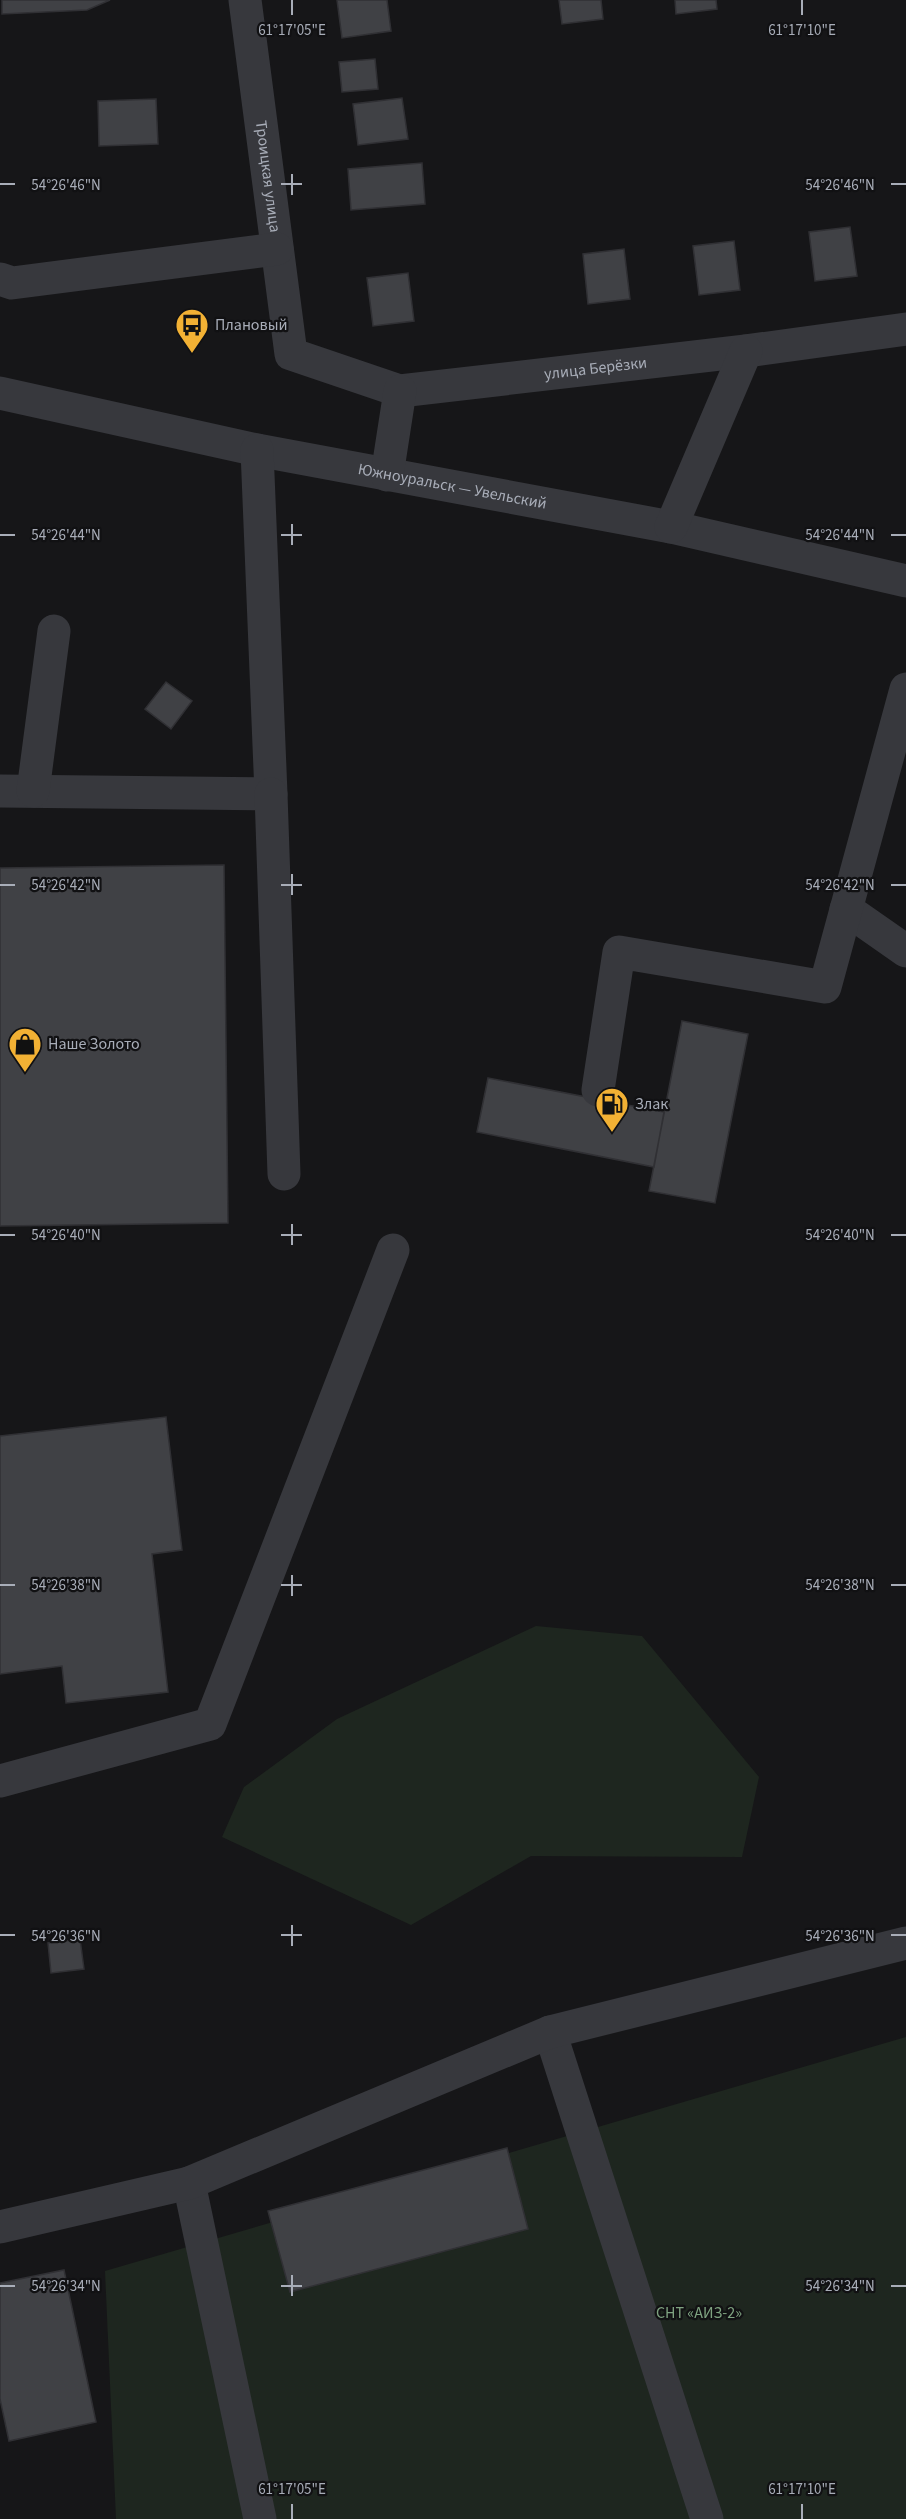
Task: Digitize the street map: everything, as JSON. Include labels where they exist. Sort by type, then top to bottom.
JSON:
[{"type":"street","name":"Троицкая улица","points":[[245,0],[291,354]]},
{"type":"street","points":[[0,279],[12,283],[277,249]]},
{"type":"street","name":"улица Берёзки","points":[[291,354],[400,391],[746,351],[906,329]]},
{"type":"street","points":[[671,527],[746,351]]},
{"type":"street","points":[[387,475],[400,391]]},
{"type":"street","name":"Южноуральск — Увельский","points":[[0,393],[257,450],[671,527],[906,581]]},
{"type":"street","points":[[257,450],[284,1173]]},
{"type":"street","points":[[33,792],[54,631]]},
{"type":"street","points":[[598,1090],[619,952],[825,987],[906,689]]},
{"type":"street","points":[[0,791],[271,794]]},
{"type":"street","points":[[846,909],[906,951]]},
{"type":"street","points":[[0,1781],[210,1724],[393,1250]]},
{"type":"street","points":[[0,2227],[189,2183],[550,2032],[906,1943]]},
{"type":"street","points":[[550,2032],[707,2519]]},
{"type":"street","points":[[189,2183],[260,2519]]},
{"type":"green space","points":[[536,1626],[642,1636],[759,1777],[742,1857],[531,1856],[411,1925],[222,1837],[244,1787],[337,1719]]},
{"type":"green space","name":"СНТ «АИЗ-2»","points":[[906,2037],[906,2519],[116,2519],[105,2271]]},
{"type":"building","points":[[2,0],[110,0],[87,10],[2,14]]},
{"type":"building","points":[[337,0],[387,0],[391,31],[342,38]]},
{"type":"building","points":[[559,0],[601,0],[603,19],[562,24]]},
{"type":"building","points":[[675,0],[716,0],[717,9],[676,14]]},
{"type":"building","points":[[375,59],[378,89],[342,92],[339,62]]},
{"type":"building","points":[[402,98],[408,139],[358,145],[353,104]]},
{"type":"building","points":[[156,99],[158,144],[99,146],[98,101]]},
{"type":"building","points":[[422,163],[425,204],[351,210],[348,169]]},
{"type":"building","points":[[850,227],[857,276],[815,281],[809,232]]},
{"type":"building","points":[[734,241],[740,290],[699,295],[693,246]]},
{"type":"building","points":[[624,249],[630,299],[588,304],[583,254]]},
{"type":"building","points":[[408,273],[414,321],[373,326],[367,278]]},
{"type":"building","points":[[166,682],[192,701],[171,729],[145,709]]},
{"type":"building","points":[[224,865],[228,1223],[0,1226],[0,868]]},
{"type":"building","points":[[682,1021],[748,1034],[715,1203],[649,1191]]},
{"type":"building","points":[[488,1078],[664,1112],[654,1167],[477,1132]]},
{"type":"building","points":[[166,1417],[182,1550],[152,1554],[168,1692],[66,1703],[62,1666],[0,1674],[0,1436]]},
{"type":"building","points":[[80,1939],[84,1969],[51,1973],[48,1943]]},
{"type":"building","points":[[507,2148],[528,2229],[290,2292],[268,2211]]},
{"type":"building","points":[[64,2270],[96,2422],[9,2441],[0,2399],[0,2283]]},
{"type":"place","name":"Плановый","points":[[192,354]]},
{"type":"place","name":"Наше Золото","points":[[25,1073]]},
{"type":"place","name":"Злак","points":[[612,1133]]}]
